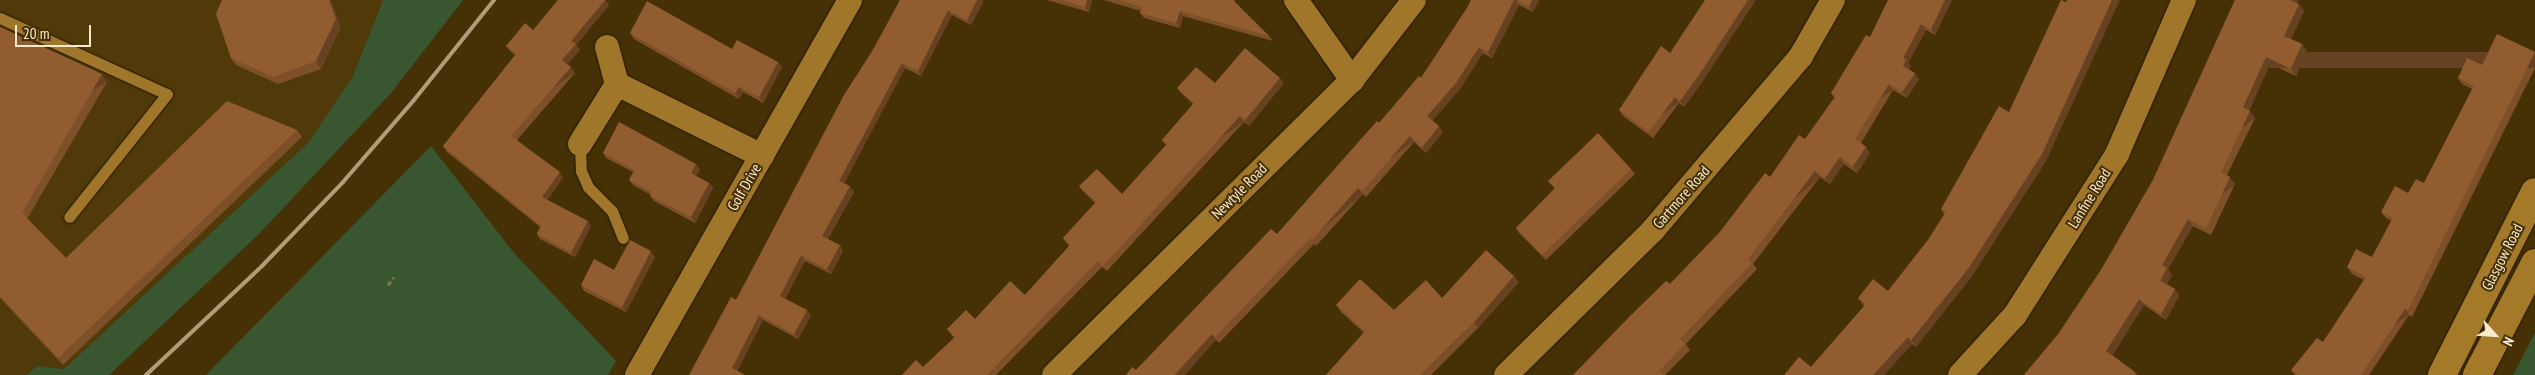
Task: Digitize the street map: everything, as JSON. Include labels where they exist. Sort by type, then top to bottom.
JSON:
[{"type":"main road","name":"Glasgow Road","points":[[2442,375],[2535,192]]},
{"type":"main road","points":[[2477,375],[2535,262]]},
{"type":"street","name":"Golf Drive","points":[[637,375],[850,0]]},
{"type":"street","points":[[1296,0],[1352,80]]},
{"type":"street","name":"Newtyle Road","points":[[1054,375],[1352,80],[1414,0]]},
{"type":"street","name":"Gartmore Road","points":[[1506,375],[1653,230],[1802,56],[1832,0]]},
{"type":"street","name":"Lanfine Road","points":[[1960,375],[2015,315],[2117,154],[2184,0]]},
{"type":"street","points":[[580,144],[617,84],[608,47]]},
{"type":"street","points":[[617,84],[762,156]]},
{"type":"lane","points":[[0,18],[167,94],[69,217]]},
{"type":"lane","points":[[580,144],[580,171],[584,179],[612,211],[623,238]]},
{"type":"path","points":[[388,285],[394,277]]},
{"type":"shaded area","points":[[0,0],[383,0],[353,76],[308,143],[64,369],[37,366],[26,375],[0,375]]},
{"type":"green space","points":[[383,0],[463,0],[391,93],[259,234],[109,375],[26,375],[37,366],[64,369],[308,143],[353,76]]},
{"type":"green space","points":[[431,146],[514,253],[616,361],[608,375],[206,375]]},
{"type":"green space","points":[[2535,333],[2535,375],[2513,375]]},
{"type":"building","points":[[222,0],[329,0],[336,19],[316,61],[273,77],[231,58],[216,14]]},
{"type":"building","points":[[558,0],[605,0],[571,41],[576,44],[562,60],[571,67],[511,136],[560,172],[542,197],[588,221],[571,252],[537,234],[541,226],[443,146],[516,54],[506,46],[525,23],[533,30]]},
{"type":"building","points":[[900,0],[977,0],[967,20],[948,10],[918,71],[902,63],[839,181],[850,186],[822,236],[840,245],[827,269],[801,255],[780,296],[807,310],[794,334],[759,315],[732,368],[745,375],[689,375],[731,297],[736,300],[844,95],[876,45]]},
{"type":"building","points":[[1062,0],[1087,0],[1085,7]]},
{"type":"building","points":[[1119,0],[1233,0],[1269,36],[1180,11],[1176,23],[1140,13],[1142,7]]},
{"type":"building","points":[[1471,0],[1514,0],[1488,52],[1479,47],[1456,83],[1427,116],[1439,126],[1422,147],[1410,136],[1362,191],[1358,188],[1312,240],[1310,238],[1215,337],[1212,334],[1175,375],[1126,375],[1132,367],[1136,370],[1271,229],[1277,234],[1377,121],[1379,123],[1419,76],[1421,78]]},
{"type":"building","points":[[1517,0],[1532,0],[1529,6]]},
{"type":"building","points":[[1705,0],[1748,0],[1680,101],[1675,97],[1649,132],[1619,110],[1661,46],[1670,53]]},
{"type":"building","points":[[1888,0],[1945,0],[1931,29],[1921,24],[1903,58],[1906,60],[1903,66],[1915,73],[1902,92],[1889,84],[1855,139],[1866,147],[1853,166],[1840,157],[1825,178],[1815,171],[1748,259],[1752,263],[1680,339],[1685,344],[1659,371],[1664,375],[1573,375],[1630,316],[1666,281],[1670,284],[1719,233],[1765,173],[1770,177],[1799,135],[1805,139],[1836,96],[1831,93],[1866,35],[1870,37]]},
{"type":"building","points":[[2061,0],[2066,2],[2067,0],[2112,0],[2042,154],[1968,269],[1911,340],[1908,337],[1873,375],[1784,375],[1799,357],[1811,367],[1866,304],[1858,298],[1873,279],[1888,291],[1928,240],[1946,212],[1941,209],[1999,106],[2009,112]]},
{"type":"building","points":[[2235,0],[2290,0],[2299,4],[2284,36],[2302,44],[2291,69],[2266,57],[2243,107],[2250,111],[2221,172],[2230,177],[2206,228],[2188,219],[2162,265],[2167,268],[2160,281],[2175,289],[2161,314],[2139,299],[2106,351],[2135,372],[2133,375],[2024,375],[2059,333],[2101,270],[2153,180]]},
{"type":"building","points":[[647,1],[732,49],[737,40],[778,62],[759,97],[739,87],[735,93],[630,33]]},
{"type":"building","points":[[0,27],[102,74],[22,213],[66,258],[227,101],[297,130],[58,358],[0,296]]},
{"type":"building","points":[[2497,34],[2535,52],[2408,310],[2405,309],[2361,375],[2298,375],[2291,370],[2317,338],[2323,342],[2366,277],[2347,267],[2356,249],[2372,257],[2393,218],[2381,212],[2395,186],[2408,193],[2416,179],[2424,183],[2474,86],[2458,78],[2467,58],[2482,65]]},
{"type":"building","points":[[1245,48],[1280,78],[1245,120],[1240,116],[1103,266],[1098,261],[987,375],[902,375],[916,360],[923,367],[955,337],[947,329],[966,310],[975,319],[1010,281],[1025,295],[1070,245],[1063,238],[1096,202],[1079,186],[1097,169],[1122,194],[1167,144],[1162,140],[1194,103],[1177,88],[1196,67],[1215,83]]},
{"type":"building","points":[[619,122],[696,164],[691,173],[709,183],[691,217],[650,196],[652,192],[629,180],[635,170],[603,153]]},
{"type":"building","points":[[1598,133],[1631,169],[1542,255],[1516,228],[1555,188],[1548,181]]},
{"type":"building","points":[[630,240],[651,251],[622,307],[581,285],[594,259],[614,270]]},
{"type":"building","points":[[1486,250],[1514,276],[1474,322],[1420,375],[1326,375],[1365,331],[1336,305],[1360,279],[1394,310],[1426,280],[1442,298]]},
{"type":"railway","points":[[146,375],[262,266],[343,182],[414,100],[494,0]]}]
